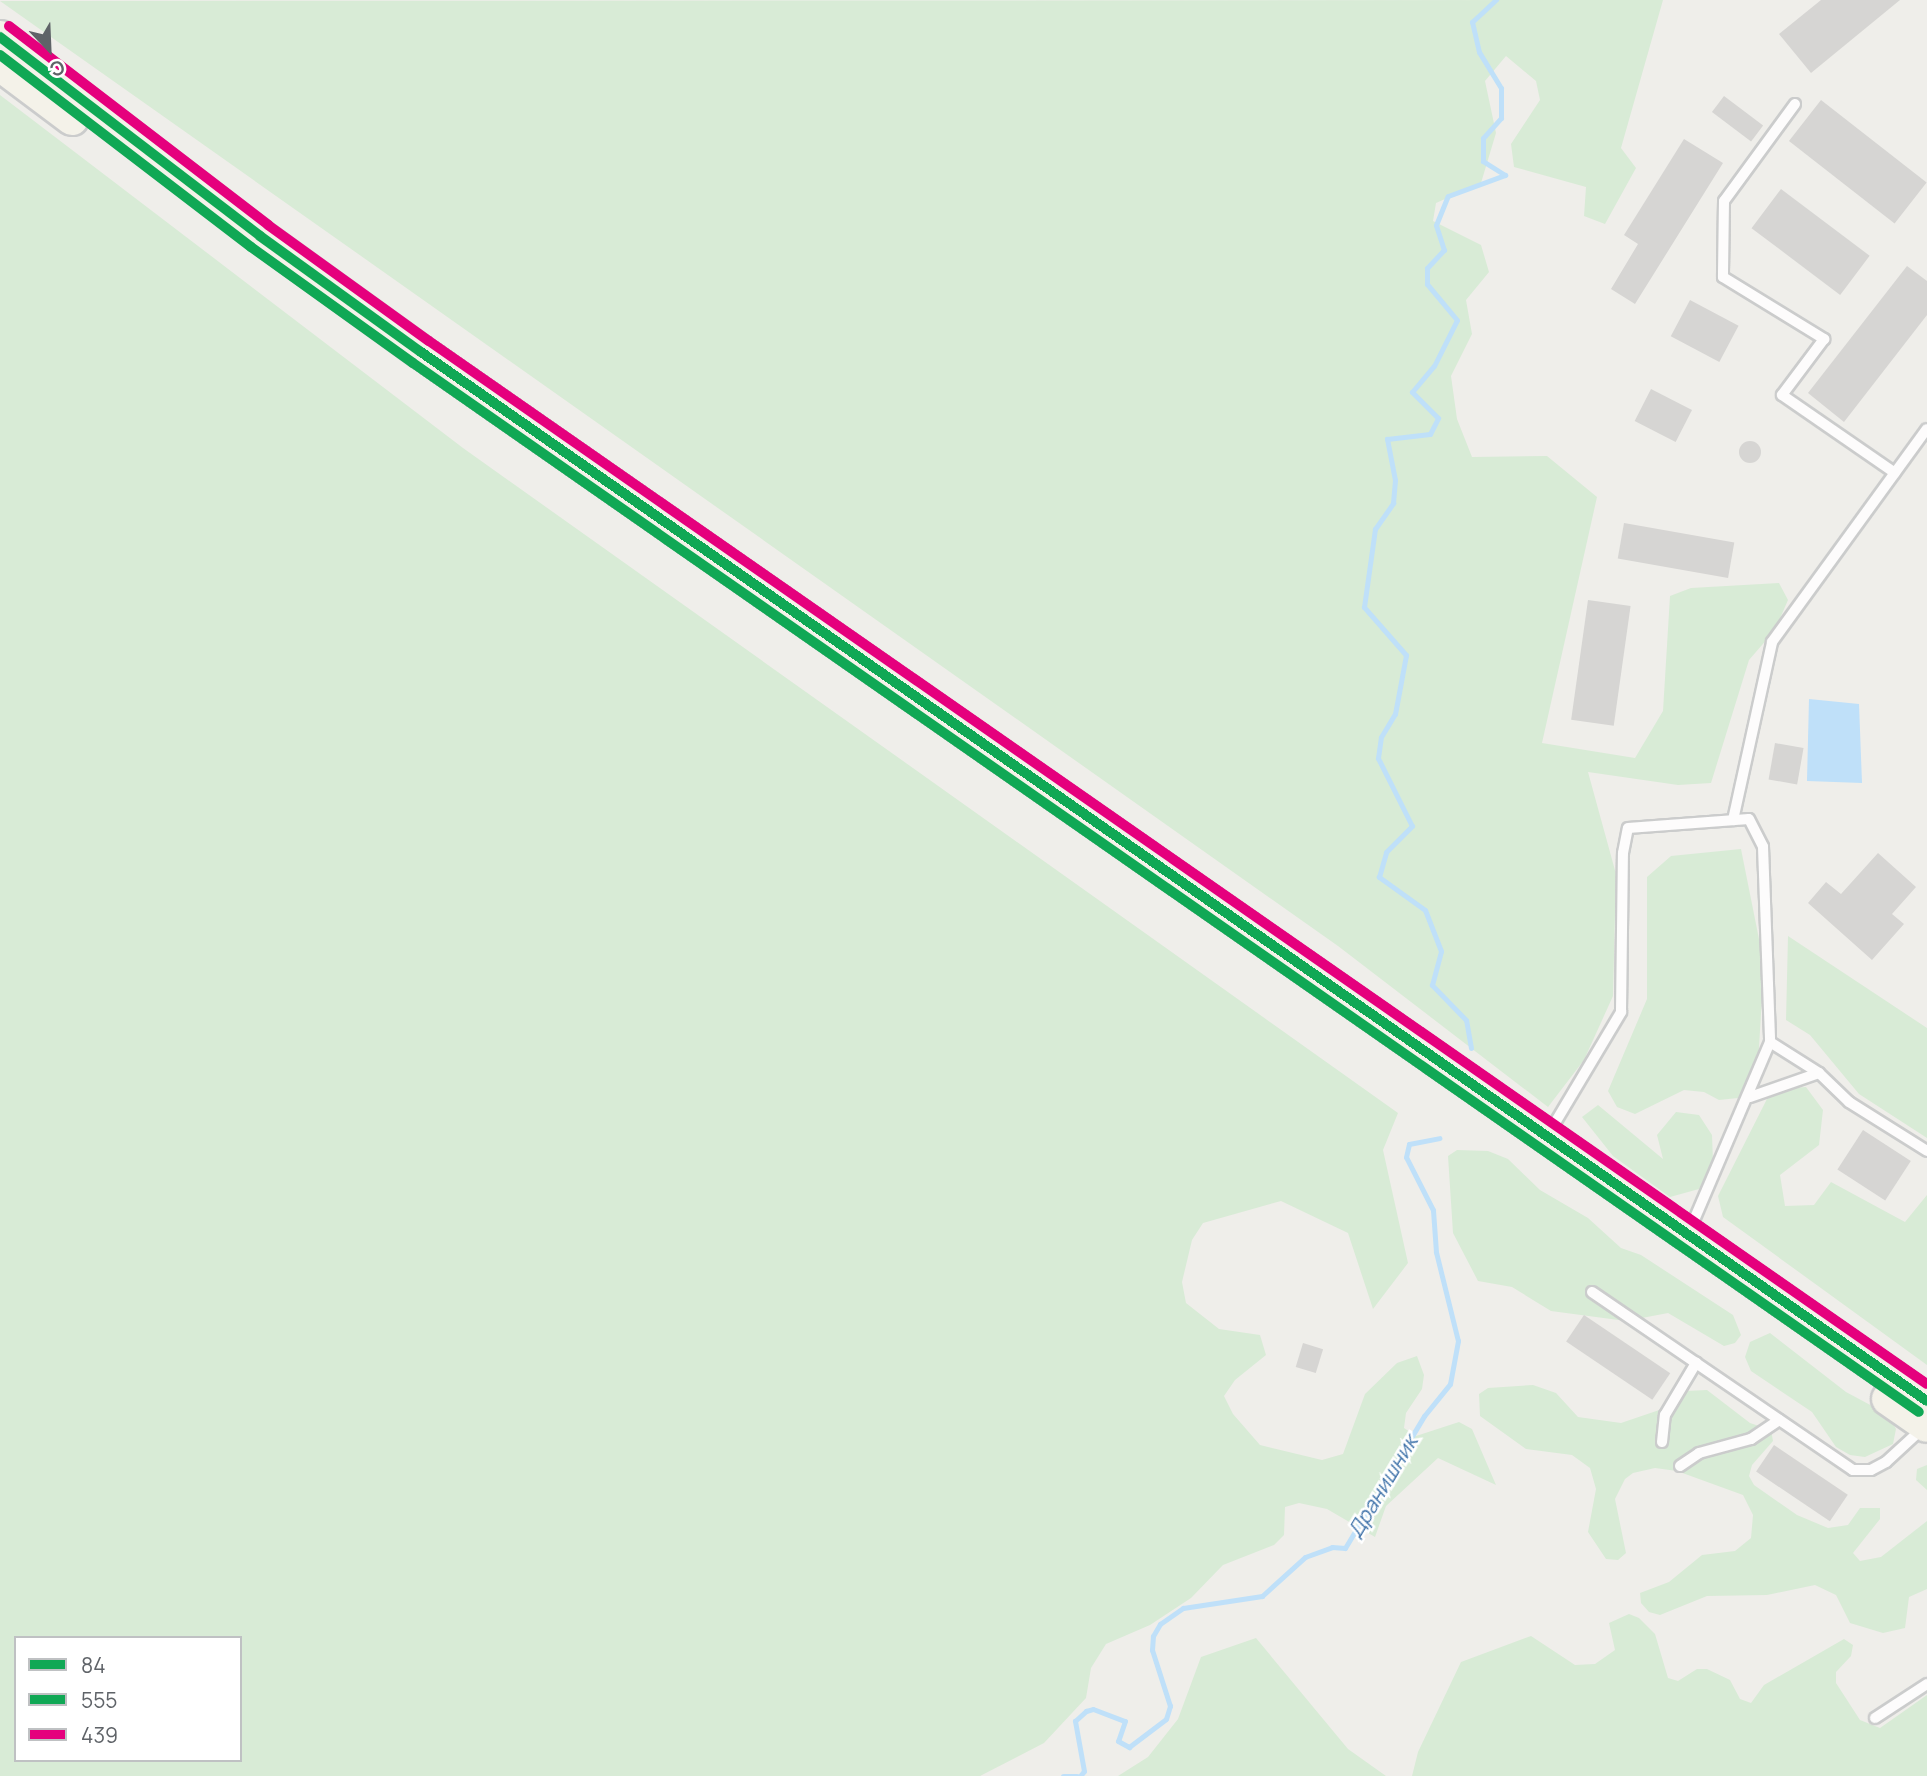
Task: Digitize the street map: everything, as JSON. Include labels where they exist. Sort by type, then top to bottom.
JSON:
[{"type":"main road","points":[[0,37],[260,236],[421,352],[1688,1236],[1927,1417]]},
{"type":"main road","points":[[0,65],[409,366],[1927,1417]]},
{"type":"lane","points":[[1795,104],[1724,201],[1723,276],[1824,339],[1782,396],[1895,472]]},
{"type":"lane","points":[[1733,820],[1772,642],[1927,429]]},
{"type":"lane","points":[[1547,1137],[1621,1012],[1623,853],[1628,828],[1749,819],[1763,847],[1770,1042],[1750,1097],[1688,1236]]},
{"type":"lane","points":[[1770,1042],[1819,1073],[1849,1102],[1927,1151]]},
{"type":"lane","points":[[1750,1097],[1819,1073]]},
{"type":"lane","points":[[1592,1292],[1853,1470],[1871,1470],[1886,1462],[1927,1417]]},
{"type":"lane","points":[[1662,1442],[1665,1415],[1696,1363]]},
{"type":"lane","points":[[1680,1466],[1699,1453],[1751,1439],[1779,1420]]},
{"type":"lane","points":[[1875,1718],[1927,1684]]},
{"type":"green space","points":[[1663,0],[1621,148],[1636,168],[1605,224],[1584,216],[1586,187],[1514,167],[1511,144],[1540,100],[1536,81],[1506,56],[1485,81],[1496,133],[1481,183],[1436,203],[1433,221],[1481,245],[1489,272],[1466,300],[1472,334],[1451,376],[1457,419],[1472,457],[1547,456],[1597,497],[1542,743],[1635,758],[1663,711],[1670,596],[1691,588],[1779,583],[1788,600],[1775,630],[1749,660],[1711,783],[1678,785],[1588,772],[1616,874],[1613,996],[1584,1060],[1548,1107],[1338,946],[0,1]]},
{"type":"green space","points":[[0,95],[463,448],[1398,1113],[1383,1150],[1408,1263],[1373,1309],[1348,1233],[1281,1201],[1203,1223],[1192,1240],[1182,1282],[1186,1303],[1219,1329],[1260,1335],[1266,1355],[1235,1380],[1224,1396],[1233,1414],[1260,1445],[1322,1460],[1343,1454],[1365,1394],[1397,1363],[1417,1356],[1424,1375],[1422,1389],[1406,1413],[1404,1428],[1416,1436],[1459,1422],[1472,1429],[1496,1485],[1438,1458],[1386,1506],[1375,1537],[1327,1509],[1299,1503],[1285,1507],[1284,1535],[1274,1545],[1223,1565],[1191,1598],[1150,1625],[1106,1644],[1091,1668],[1086,1698],[1044,1743],[980,1776],[0,1776]]},
{"type":"green space","points":[[1741,849],[1764,964],[1758,1064],[1738,1098],[1719,1100],[1704,1092],[1684,1090],[1635,1114],[1617,1107],[1608,1091],[1647,999],[1647,877],[1671,856]]},
{"type":"green space","points":[[1788,936],[1927,1028],[1927,1138],[1859,1094],[1810,1035],[1786,1020]]},
{"type":"green space","points":[[1806,1087],[1823,1110],[1819,1145],[1780,1175],[1785,1206],[1814,1205],[1831,1182],[1905,1222],[1927,1195],[1927,1365],[1723,1217],[1718,1196],[1772,1089]]},
{"type":"green space","points":[[1598,1105],[1663,1159],[1657,1135],[1676,1112],[1699,1115],[1712,1135],[1713,1162],[1699,1189],[1670,1197],[1613,1156],[1582,1117]]},
{"type":"green space","points":[[1457,1150],[1488,1151],[1508,1159],[1540,1190],[1588,1218],[1621,1248],[1641,1255],[1733,1315],[1741,1335],[1735,1343],[1724,1346],[1668,1313],[1626,1321],[1551,1311],[1512,1287],[1478,1281],[1453,1233],[1448,1156]]},
{"type":"green space","points":[[1770,1333],[1846,1392],[1889,1415],[1896,1429],[1893,1444],[1865,1457],[1850,1455],[1836,1447],[1812,1412],[1751,1371],[1745,1357],[1750,1342]]},
{"type":"green space","points":[[1533,1385],[1556,1393],[1578,1417],[1621,1423],[1671,1406],[1686,1391],[1707,1390],[1750,1423],[1771,1430],[1773,1441],[1752,1465],[1749,1476],[1754,1485],[1797,1515],[1828,1528],[1848,1525],[1860,1508],[1880,1508],[1880,1519],[1853,1553],[1860,1561],[1881,1557],[1927,1521],[1927,1589],[1909,1597],[1905,1628],[1883,1633],[1850,1623],[1836,1595],[1815,1585],[1767,1595],[1707,1596],[1660,1615],[1649,1612],[1641,1603],[1640,1593],[1669,1582],[1702,1555],[1735,1551],[1751,1538],[1753,1515],[1743,1495],[1677,1471],[1655,1468],[1633,1473],[1625,1479],[1615,1499],[1626,1553],[1618,1560],[1606,1559],[1588,1532],[1596,1489],[1590,1468],[1572,1455],[1526,1449],[1480,1416],[1479,1394],[1488,1388]]},
{"type":"green space","points":[[1927,1465],[1927,1490],[1916,1480],[1917,1469]]},
{"type":"green space","points":[[1629,1614],[1639,1618],[1655,1634],[1668,1678],[1678,1681],[1697,1669],[1707,1669],[1730,1680],[1740,1699],[1751,1703],[1764,1685],[1844,1639],[1853,1645],[1851,1656],[1836,1672],[1836,1683],[1860,1720],[1880,1728],[1927,1695],[1927,1776],[1412,1776],[1418,1752],[1461,1662],[1531,1636],[1575,1665],[1595,1664],[1615,1650],[1609,1623]]},
{"type":"green space","points":[[1256,1638],[1348,1749],[1386,1776],[1118,1776],[1148,1757],[1178,1719],[1201,1657]]},
{"type":"water","points":[[1809,699],[1859,704],[1862,783],[1807,781]]},
{"type":"building","points":[[1821,0],[1900,0],[1811,73],[1779,34]]},
{"type":"building","points":[[1724,96],[1763,125],[1751,141],[1712,112]]},
{"type":"building","points":[[1821,100],[1927,182],[1895,223],[1789,141]]},
{"type":"building","points":[[1684,139],[1723,163],[1635,304],[1611,289],[1638,244],[1624,235]]},
{"type":"building","points":[[1781,189],[1870,256],[1840,295],[1752,228]]},
{"type":"building","points":[[1907,266],[1927,281],[1927,315],[1844,422],[1808,393]]},
{"type":"building","points":[[1690,300],[1739,326],[1719,362],[1671,336]]},
{"type":"building","points":[[1651,389],[1692,410],[1676,442],[1635,421]]},
{"type":"building","points":[[1750,441],[1758,444],[1761,452],[1758,460],[1750,463],[1742,460],[1739,452],[1742,444]]},
{"type":"building","points":[[1624,523],[1734,542],[1728,578],[1618,558]]},
{"type":"building","points":[[1588,600],[1631,606],[1614,726],[1571,720]]},
{"type":"building","points":[[1775,743],[1804,748],[1797,784],[1769,779]]},
{"type":"building","points":[[1878,853],[1916,887],[1892,914],[1904,924],[1872,960],[1808,903],[1826,882],[1841,894]]},
{"type":"building","points":[[1863,1130],[1911,1161],[1885,1200],[1837,1169]]},
{"type":"building","points":[[1584,1315],[1670,1373],[1652,1400],[1566,1342]]},
{"type":"building","points":[[1303,1343],[1323,1349],[1316,1373],[1296,1367]]},
{"type":"building","points":[[1774,1445],[1848,1495],[1830,1521],[1756,1472]]},
{"type":"waterway","name":"Дранишник","points":[[1471,1048],[1466,1020],[1432,985],[1441,951],[1425,910],[1379,877],[1386,852],[1412,826],[1378,758],[1381,737],[1395,714],[1406,655],[1364,607],[1375,529],[1393,503],[1395,480],[1387,439],[1430,434],[1438,418],[1412,392],[1434,366],[1457,320],[1427,284],[1427,268],[1444,250],[1436,225],[1448,196],[1505,175],[1483,161],[1483,138],[1501,118],[1501,88],[1479,52],[1472,22],[1496,0]]},
{"type":"waterway","name":"Дранишник","points":[[1080,1776],[1084,1771],[1075,1721],[1086,1711],[1093,1709],[1125,1721],[1118,1741],[1129,1747],[1166,1719],[1170,1706],[1152,1650],[1153,1636],[1160,1624],[1183,1608],[1262,1596],[1305,1557],[1332,1547],[1345,1548],[1424,1416],[1450,1384],[1458,1341],[1436,1252],[1433,1210],[1406,1157],[1409,1144],[1439,1138]]},
{"type":"waterway","name":"Дранишник","points":[[1063,1776],[1077,1776]]},
{"type":"transit line","name":"439","points":[[9,26],[268,225],[429,341],[1927,1384]]},
{"type":"transit line","name":"84","points":[[0,37],[260,236],[421,352],[1927,1401]]},
{"type":"transit line","name":"555","points":[[0,55],[251,247],[413,363],[1919,1412]]}]
